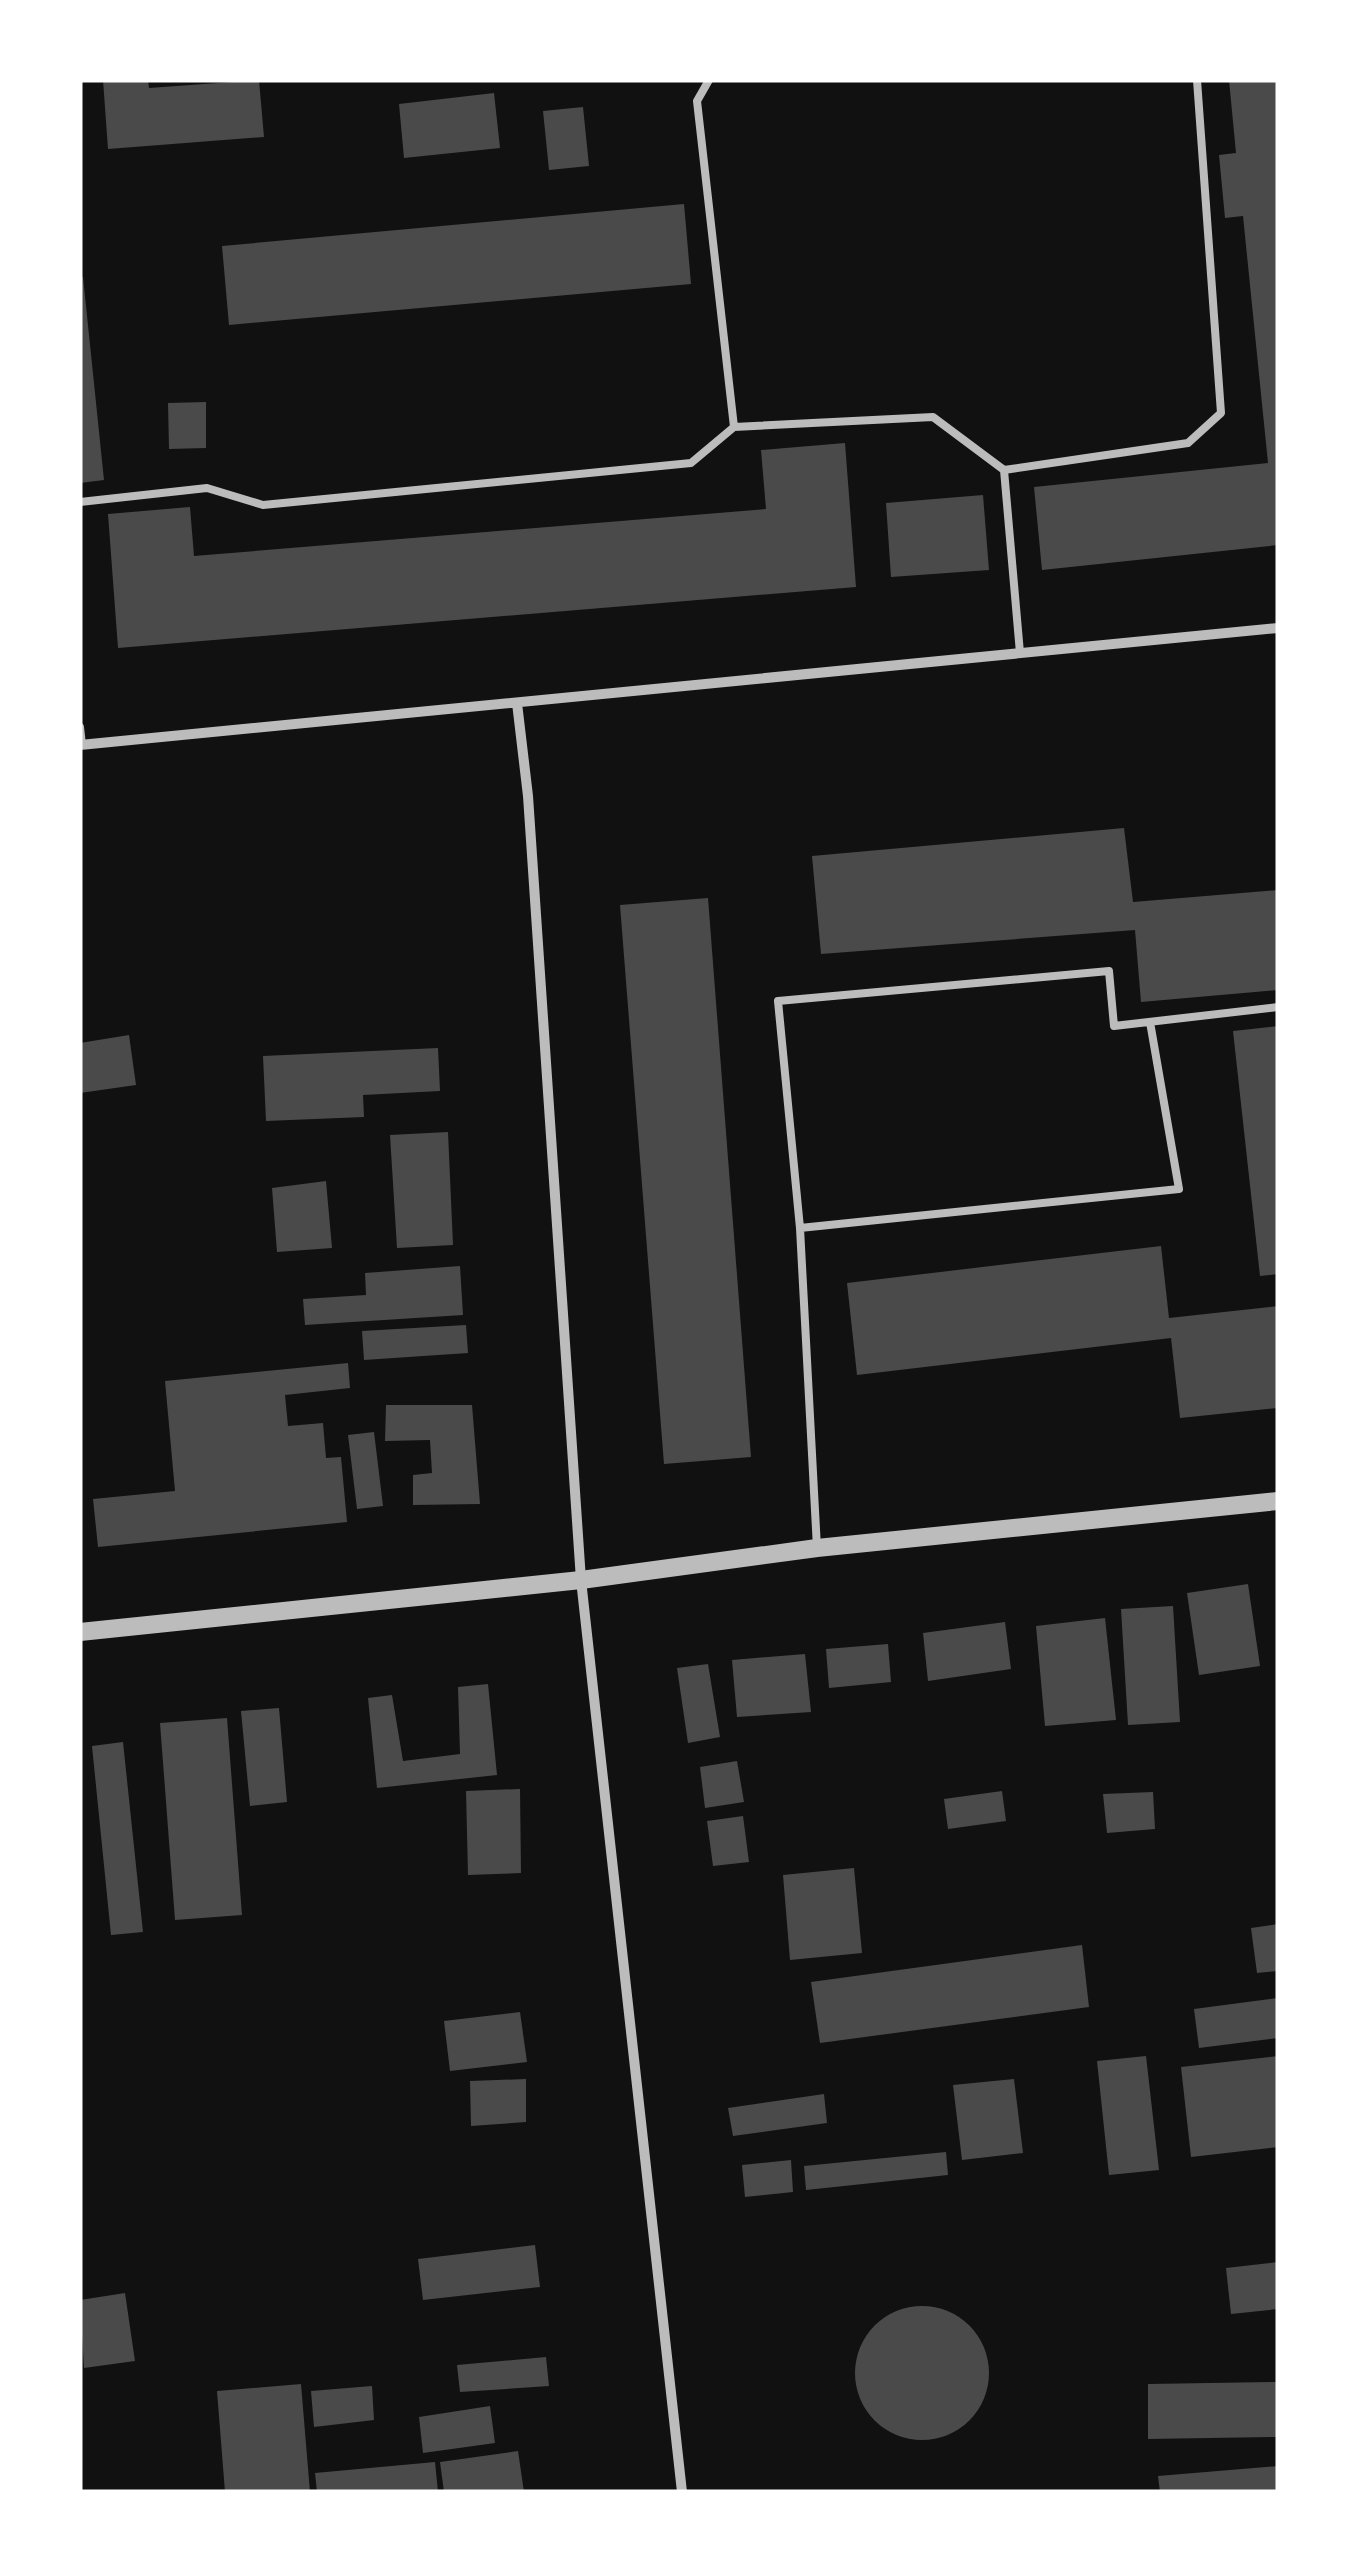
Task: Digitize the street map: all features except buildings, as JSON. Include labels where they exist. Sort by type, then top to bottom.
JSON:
[{"type":"street","points":[[81,745],[1278,628]]},
{"type":"street","points":[[517,702],[528,796],[582,1580],[682,2492]]},
{"type":"street","points":[[80,1632],[582,1580],[817,1548],[1278,1501]]},
{"type":"lane","points":[[709,80],[698,100],[734,427]]},
{"type":"lane","points":[[80,502],[207,488],[264,505],[691,464],[734,427],[933,418],[1004,470],[1188,443],[1220,412],[1198,80]]},
{"type":"lane","points":[[1004,470],[1020,653]]},
{"type":"lane","points":[[80,726],[81,745]]},
{"type":"lane","points":[[817,1548],[800,1228],[778,1002],[1109,972],[1114,1026],[1278,1006]]},
{"type":"lane","points":[[800,1228],[1179,1190],[1150,1022]]}]
